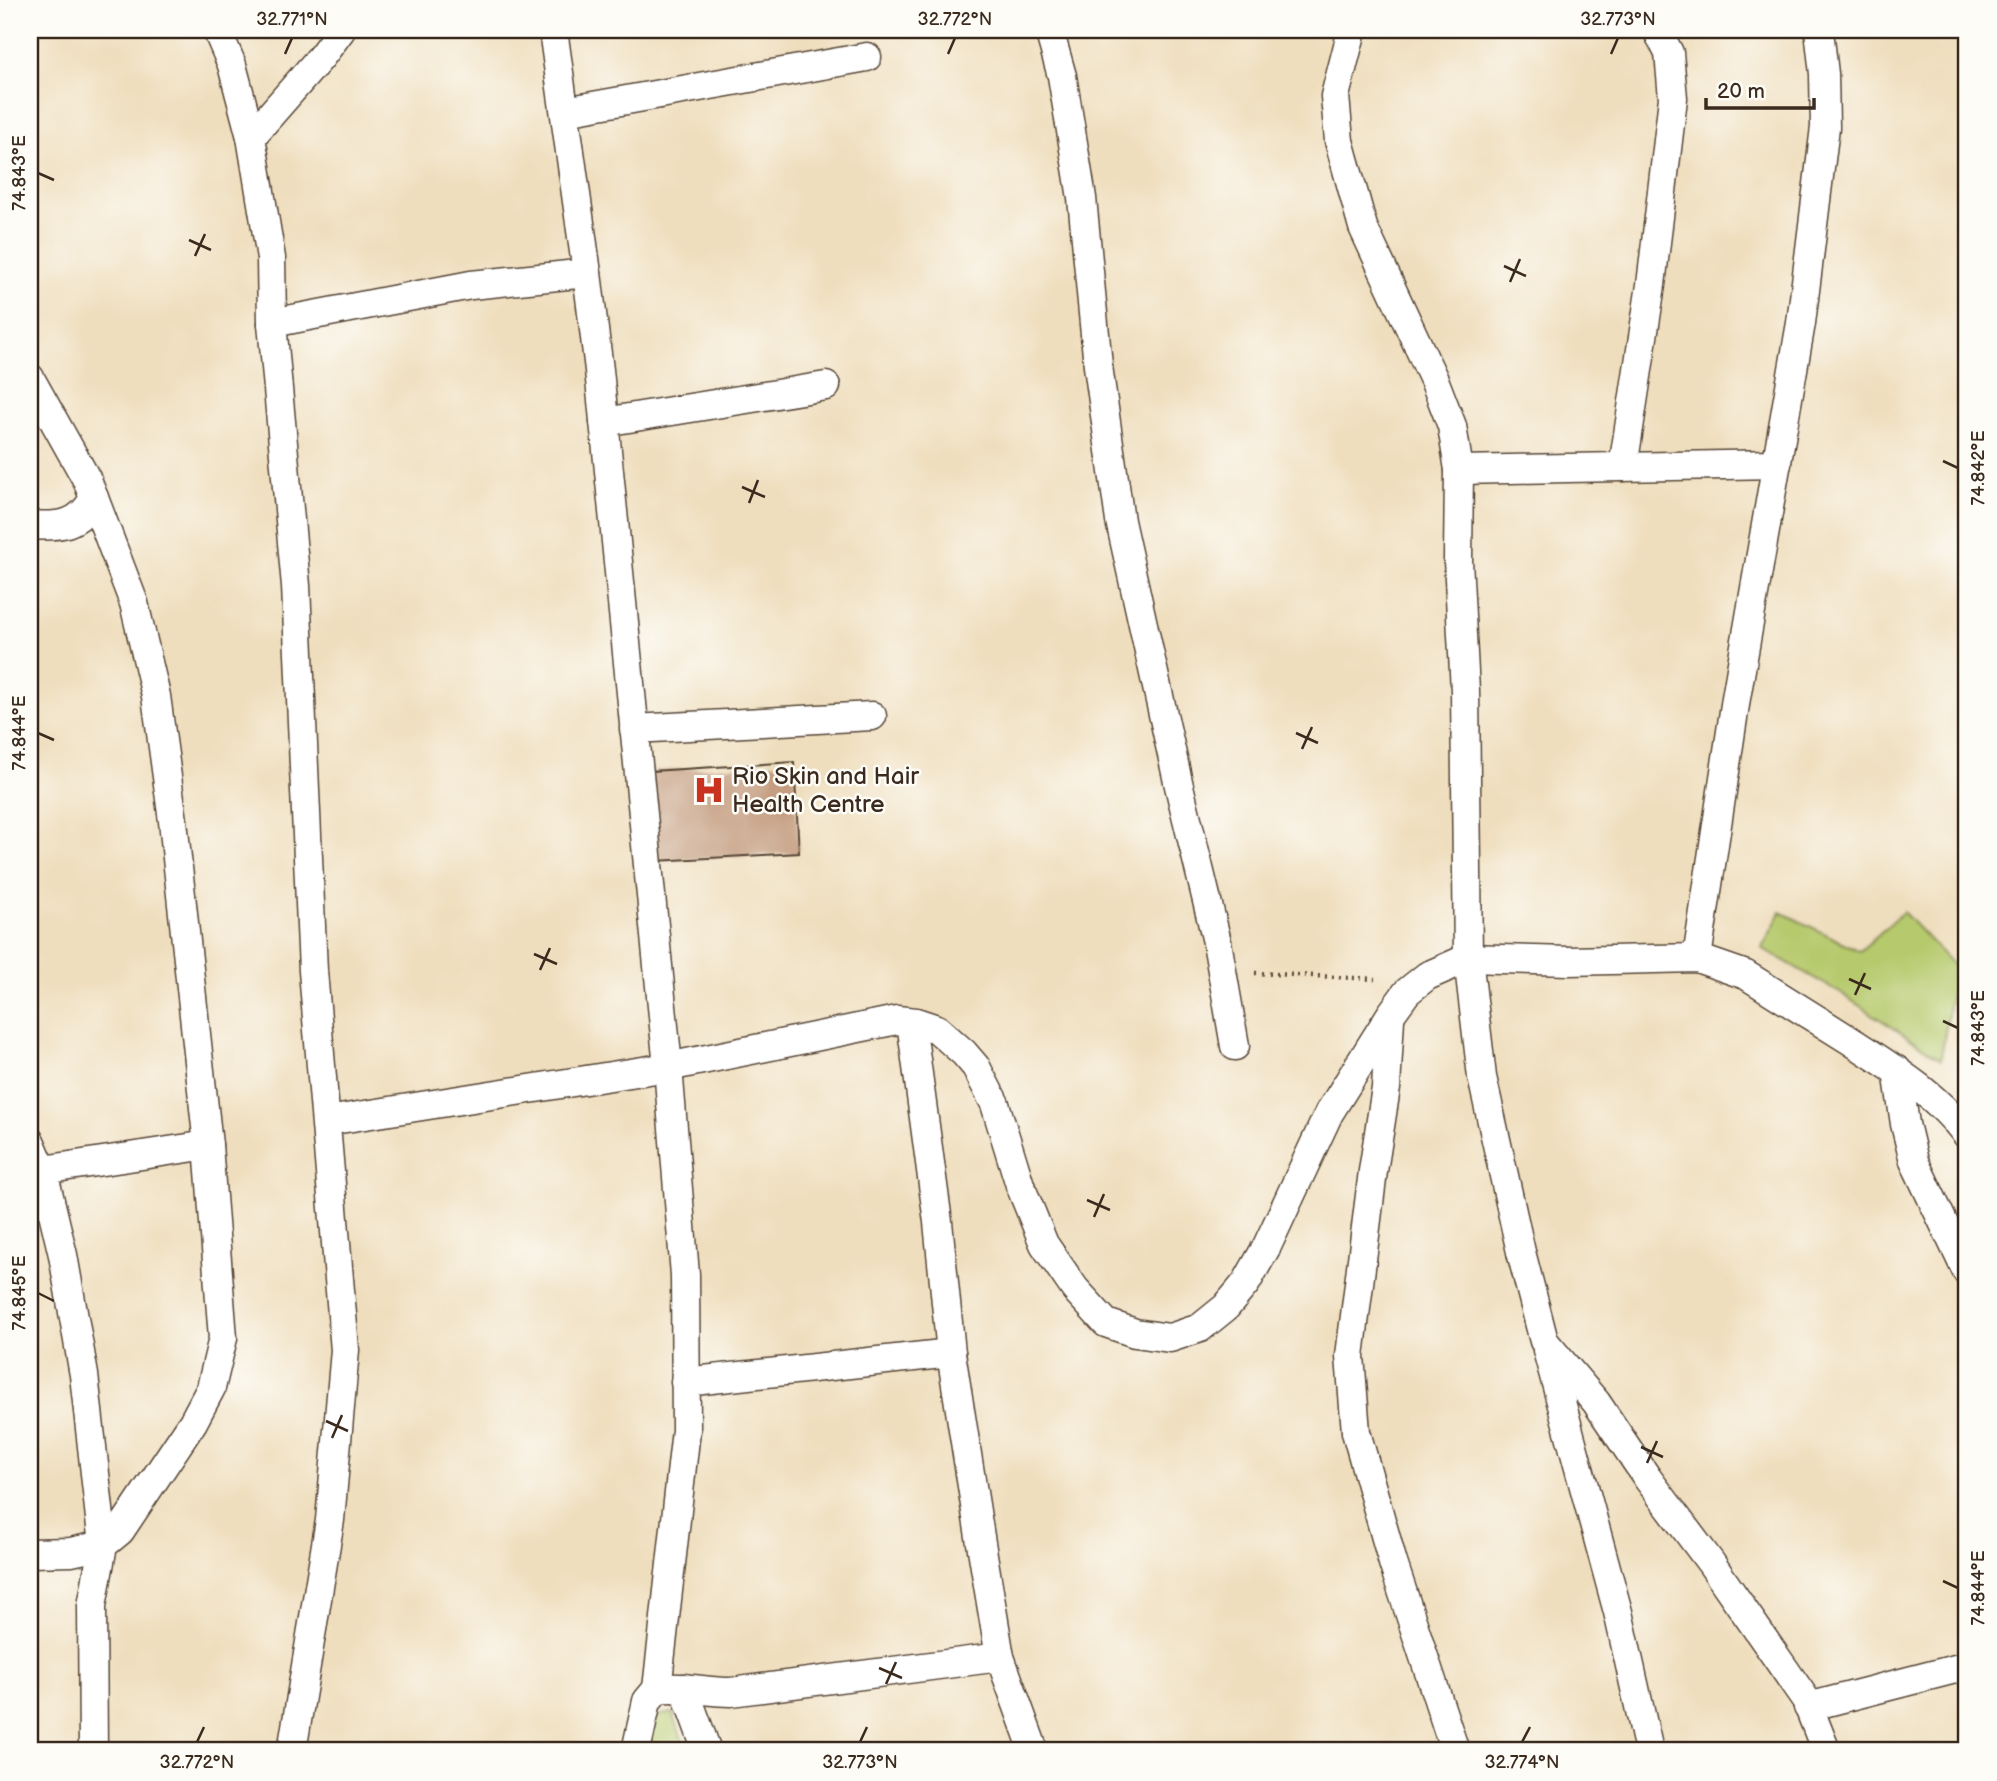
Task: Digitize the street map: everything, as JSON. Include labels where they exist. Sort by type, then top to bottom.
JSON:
[{"type":"street","points":[[217,30],[232,65],[251,137],[271,258],[272,323],[296,586],[313,971],[345,1350],[330,1520],[292,1751]]},
{"type":"street","points":[[251,137],[341,30]]},
{"type":"street","points":[[553,30],[587,274],[604,422],[668,1067],[685,1275],[686,1430],[670,1689],[707,1751]]},
{"type":"street","points":[[1049,30],[1062,76],[1082,198],[1098,366],[1121,521],[1222,972],[1236,1046]]},
{"type":"street","points":[[1352,30],[1335,96],[1339,141],[1363,227],[1435,382],[1452,426],[1459,470],[1458,560],[1465,691],[1468,958],[1482,1077],[1521,1252],[1618,1612],[1649,1751]]},
{"type":"street","points":[[1623,467],[1651,285],[1673,98],[1669,53],[1657,30]]},
{"type":"street","points":[[1697,958],[1736,698],[1801,323],[1825,127],[1824,74],[1819,30]]},
{"type":"street","points":[[565,111],[867,57]]},
{"type":"street","points":[[272,323],[471,285],[587,274]]},
{"type":"street","points":[[30,378],[87,480],[134,603],[156,696],[173,821],[208,1145],[223,1338],[211,1388],[192,1423],[120,1531],[103,1545],[71,1552],[30,1553]]},
{"type":"street","points":[[604,422],[825,387]]},
{"type":"street","points":[[1459,470],[1777,464]]},
{"type":"street","points":[[30,525],[61,526],[87,511],[94,498]]},
{"type":"street","points":[[634,729],[872,716]]},
{"type":"street","points":[[327,1121],[668,1067],[897,1020],[927,1025],[943,1033],[964,1053],[982,1077],[995,1104],[1020,1185],[1044,1244],[1074,1289],[1106,1323],[1135,1333],[1170,1338],[1200,1328],[1226,1307],[1246,1283],[1267,1246],[1329,1113],[1407,992],[1427,976],[1468,958],[1569,961],[1697,958],[1746,975],[1929,1093],[1951,1114],[1967,1135]]},
{"type":"street","points":[[1391,1014],[1386,1088],[1350,1356],[1353,1410],[1356,1432],[1393,1563],[1455,1751]]},
{"type":"street","points":[[911,1022],[938,1222],[951,1353],[1000,1657],[1034,1751]]},
{"type":"street","points":[[1897,1070],[1914,1161],[1967,1272]]},
{"type":"street","points":[[30,1141],[36,1172],[63,1255],[84,1375],[103,1545],[92,1606],[93,1751]]},
{"type":"street","points":[[36,1172],[208,1145]]},
{"type":"street","points":[[1544,1341],[1596,1402],[1648,1479],[1711,1563],[1808,1707],[1826,1751]]},
{"type":"street","points":[[685,1381],[951,1353]]},
{"type":"street","points":[[635,1751],[647,1701],[670,1689],[731,1692],[1000,1657]]},
{"type":"street","points":[[1808,1707],[1967,1666]]},
{"type":"path","points":[[1222,972],[1389,979],[1407,992]]},
{"type":"green space","points":[[1781,912],[1860,951],[1903,912],[1955,967],[1941,1059],[1840,993],[1762,948]]},
{"type":"green space","points":[[673,1713],[686,1751],[641,1751],[657,1716]]},
{"type":"building","points":[[794,762],[799,853],[655,861],[651,771]]},
{"type":"place","name":"Rio Skin and Hair Health Centre","points":[[709,790]]}]
